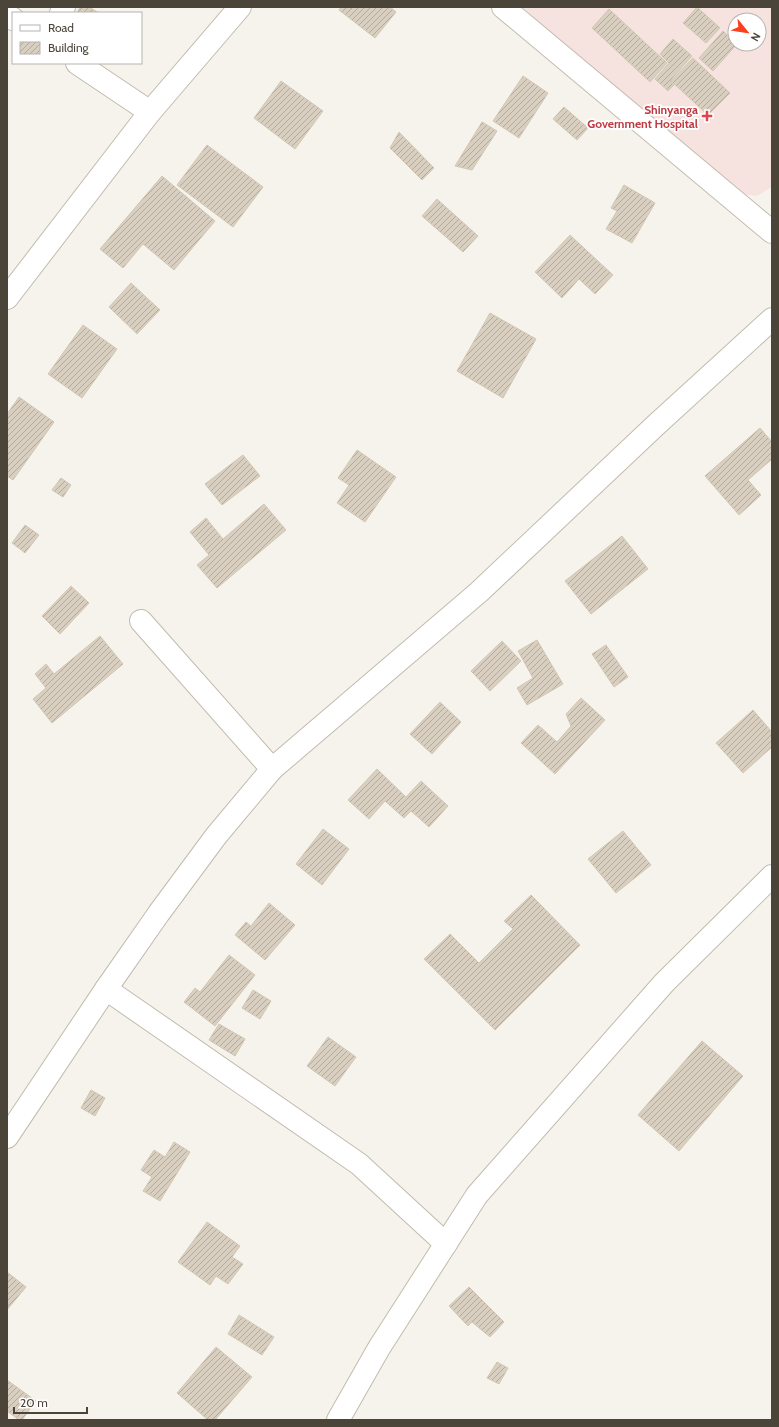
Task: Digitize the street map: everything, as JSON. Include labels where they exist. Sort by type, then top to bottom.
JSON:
[{"type":"street","points":[[7,298],[150,112],[240,7]]},
{"type":"street","points":[[503,7],[772,232]]},
{"type":"street","points":[[78,64],[150,112]]},
{"type":"street","points":[[7,1137],[159,912],[216,836],[272,769],[479,592],[656,424],[772,319]]},
{"type":"street","points":[[141,621],[272,769]]},
{"type":"street","points":[[338,1420],[380,1348],[477,1195],[664,983],[772,876]]},
{"type":"street","points":[[106,989],[359,1164],[446,1244]]},
{"type":"shaded area","name":"Shinyanga Government Hospital","points":[[523,7],[772,7],[772,187],[757,196],[724,192]]},
{"type":"building","points":[[80,7],[89,7],[97,12],[78,12]]},
{"type":"building","points":[[341,7],[390,7],[396,12],[375,38],[339,10]]},
{"type":"building","points":[[697,7],[720,28],[706,43],[683,23]]},
{"type":"building","points":[[609,9],[667,63],[650,82],[592,28]]},
{"type":"building","points":[[723,31],[727,35],[727,52],[730,52],[713,71],[699,58]]},
{"type":"building","points":[[673,39],[692,56],[670,81],[674,85],[668,91],[655,79],[669,63],[660,54]]},
{"type":"building","points":[[693,58],[730,93],[708,115],[671,81]]},
{"type":"building","points":[[523,76],[548,93],[519,138],[493,121]]},
{"type":"building","points":[[281,81],[323,111],[295,149],[254,118]]},
{"type":"building","points":[[564,107],[588,128],[577,140],[553,119]]},
{"type":"building","points":[[482,122],[497,131],[472,170],[455,166]]},
{"type":"building","points":[[399,132],[434,168],[422,180],[390,148]]},
{"type":"building","points":[[207,145],[263,187],[233,227],[177,185]]},
{"type":"building","points":[[162,176],[215,221],[174,270],[143,244],[123,268],[100,249]]},
{"type":"building","points":[[624,185],[655,203],[632,243],[606,229],[617,211],[611,208]]},
{"type":"building","points":[[437,199],[478,236],[463,252],[422,216]]},
{"type":"building","points":[[570,235],[613,275],[595,294],[579,279],[562,298],[535,272]]},
{"type":"building","points":[[131,283],[160,310],[137,334],[109,307]]},
{"type":"building","points":[[490,313],[536,339],[503,398],[457,371]]},
{"type":"building","points":[[83,325],[117,349],[82,398],[48,374]]},
{"type":"building","points":[[19,397],[54,422],[13,480],[7,476],[7,414]]},
{"type":"building","points":[[760,428],[772,442],[772,459],[748,480],[761,495],[739,515],[705,476]]},
{"type":"building","points":[[357,450],[396,477],[365,522],[337,503],[349,485],[338,478]]},
{"type":"building","points":[[243,455],[260,476],[222,505],[205,484]]},
{"type":"building","points":[[61,478],[71,485],[63,497],[52,490]]},
{"type":"building","points":[[264,504],[286,530],[217,588],[197,565],[209,555],[190,532],[206,518],[223,539]]},
{"type":"building","points":[[25,525],[39,535],[25,553],[12,543]]},
{"type":"building","points":[[622,536],[648,569],[591,614],[565,581]]},
{"type":"building","points":[[71,586],[89,603],[60,634],[42,616]]},
{"type":"building","points":[[100,636],[123,664],[52,723],[33,699],[46,688],[35,674],[46,664],[54,674]]},
{"type":"building","points":[[537,640],[563,684],[527,705],[517,688],[533,678],[518,651]]},
{"type":"building","points":[[502,641],[521,661],[490,691],[471,671]]},
{"type":"building","points":[[606,645],[628,677],[614,687],[592,654]]},
{"type":"building","points":[[581,698],[605,720],[555,774],[521,743],[538,725],[557,742],[571,726],[566,714]]},
{"type":"building","points":[[440,702],[461,722],[432,754],[410,734]]},
{"type":"building","points":[[753,710],[772,732],[772,747],[743,773],[716,743]]},
{"type":"building","points":[[377,769],[406,797],[421,781],[448,806],[429,827],[411,811],[404,818],[385,801],[369,819],[348,800]]},
{"type":"building","points":[[323,829],[349,849],[322,885],[296,864]]},
{"type":"building","points":[[623,831],[651,865],[616,893],[588,859]]},
{"type":"building","points":[[531,895],[580,945],[495,1030],[424,959],[450,934],[479,963],[513,929],[504,921]]},
{"type":"building","points":[[269,903],[295,925],[265,960],[235,935],[246,922],[251,926]]},
{"type":"building","points":[[229,955],[255,975],[215,1026],[184,1002],[195,988],[200,992]]},
{"type":"building","points":[[253,990],[271,1001],[260,1019],[242,1008]]},
{"type":"building","points":[[219,1024],[245,1039],[235,1056],[209,1040]]},
{"type":"building","points":[[328,1037],[356,1057],[335,1086],[307,1066]]},
{"type":"building","points":[[702,1041],[743,1076],[679,1151],[638,1115]]},
{"type":"building","points":[[91,1090],[105,1098],[95,1116],[81,1108]]},
{"type":"building","points":[[174,1142],[190,1152],[160,1201],[143,1191],[152,1177],[141,1170],[154,1150],[165,1157]]},
{"type":"building","points":[[207,1222],[240,1246],[232,1257],[243,1264],[228,1284],[216,1276],[210,1285],[178,1262]]},
{"type":"building","points":[[7,1272],[26,1287],[7,1310]]},
{"type":"building","points":[[469,1287],[504,1322],[490,1337],[472,1322],[468,1326],[449,1306]]},
{"type":"building","points":[[239,1315],[274,1337],[262,1355],[228,1334]]},
{"type":"building","points":[[216,1347],[252,1377],[215,1420],[208,1420],[177,1393]]},
{"type":"building","points":[[497,1362],[508,1368],[499,1384],[487,1378]]},
{"type":"building","points":[[7,1380],[36,1401],[22,1420],[19,1420],[7,1411]]},
{"type":"place","name":"Shinyanga Government Hospital","points":[[707,116]]}]
